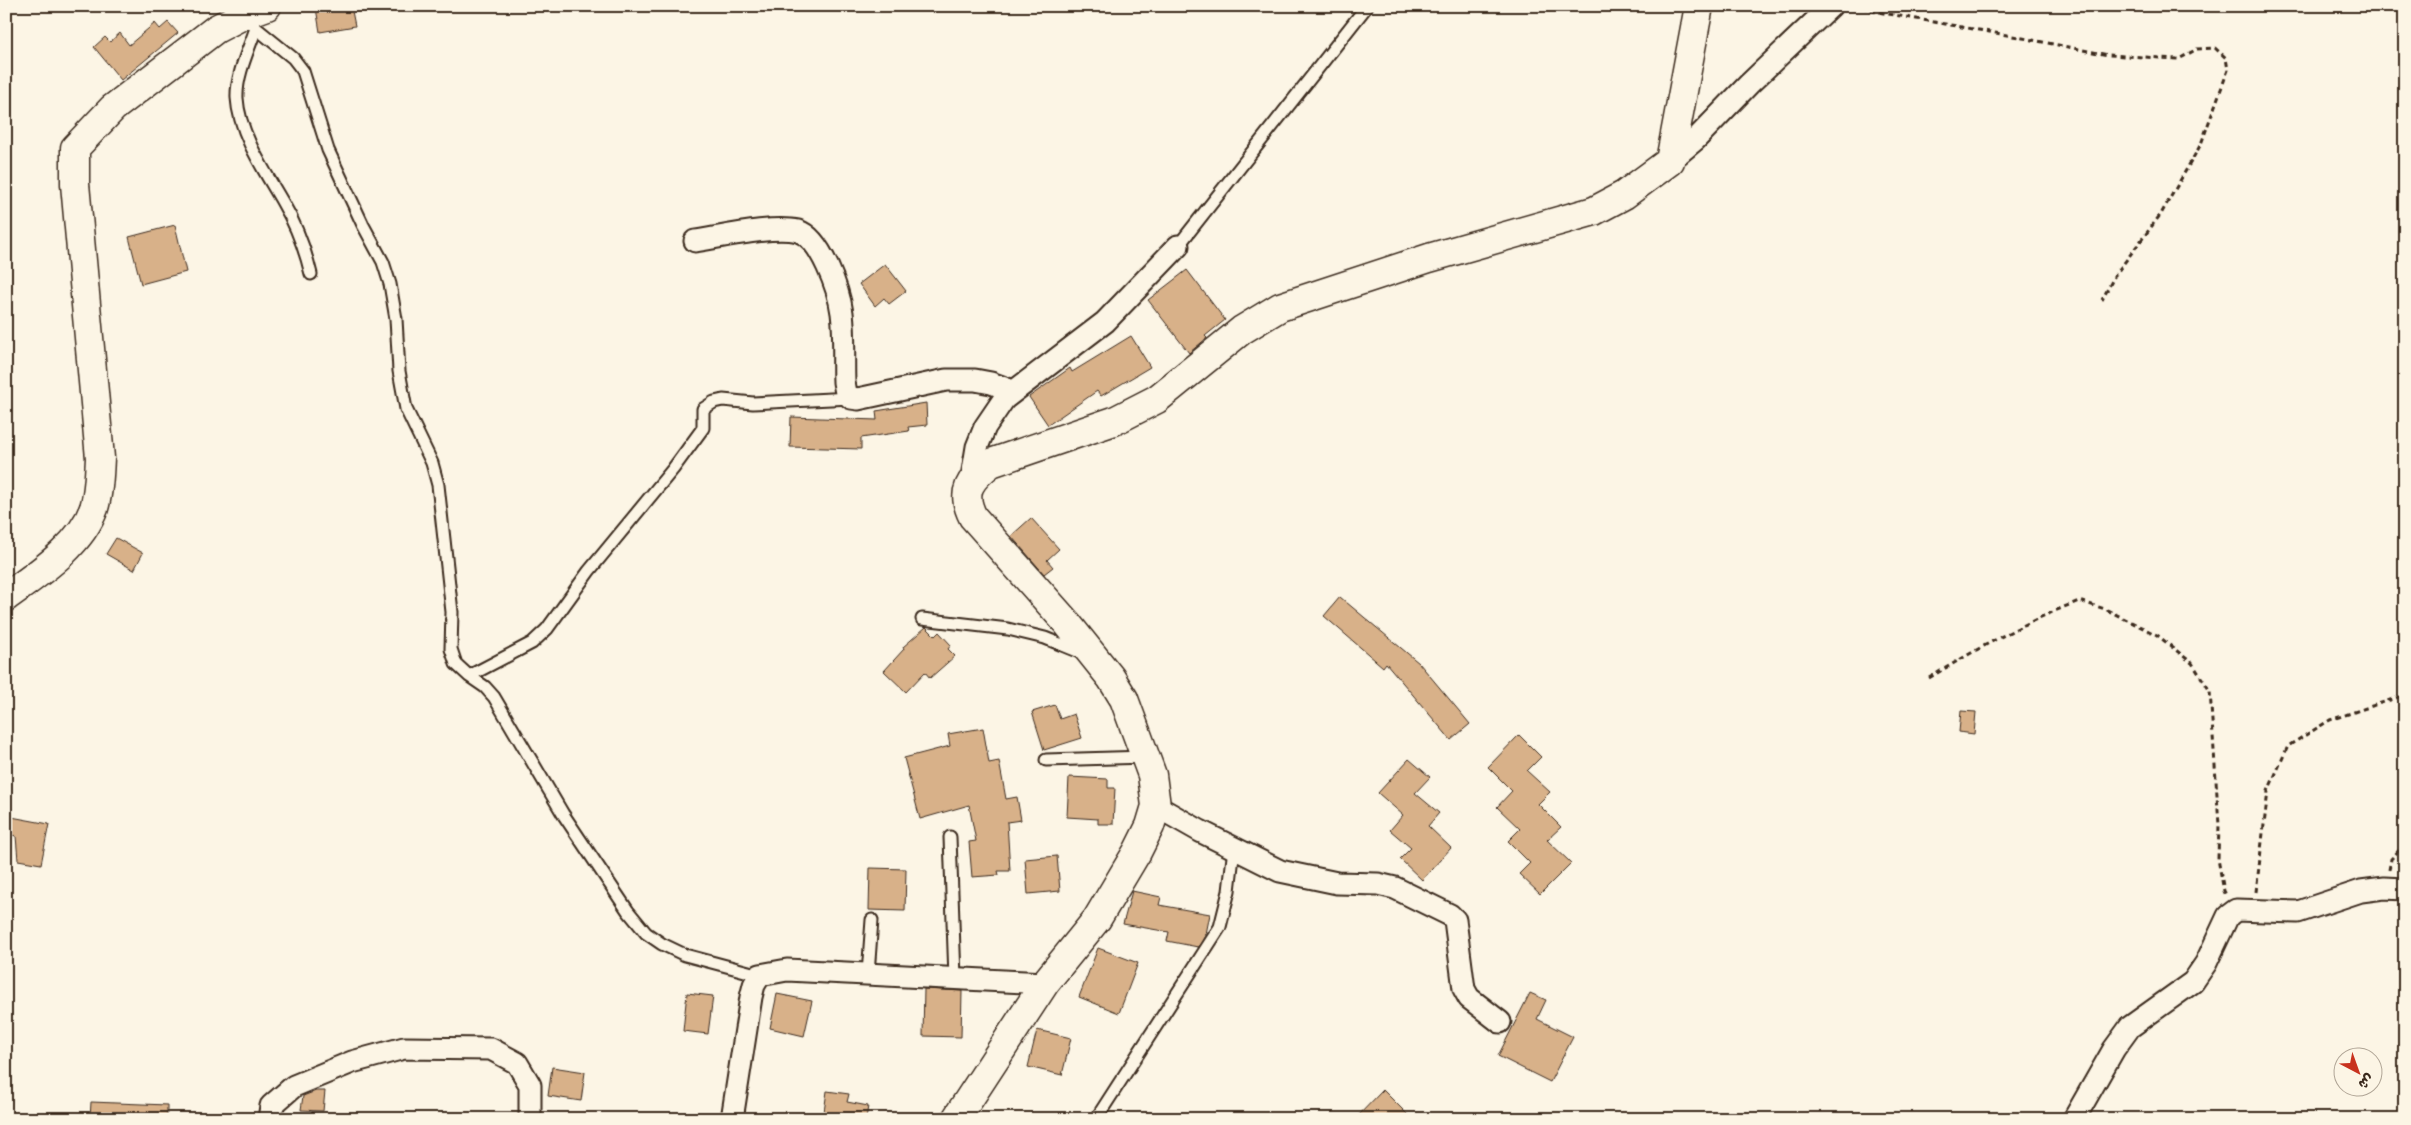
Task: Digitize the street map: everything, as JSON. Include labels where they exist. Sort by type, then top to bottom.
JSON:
[{"type":"street","points":[[1670,161],[1699,6]]},
{"type":"street","points":[[971,483],[978,473],[991,463],[1114,421],[1157,399],[1242,330],[1280,307],[1429,258],[1594,211],[1624,195],[1695,140],[1749,84],[1831,6]]},
{"type":"street","points":[[6,597],[37,574],[86,527],[94,507],[98,488],[100,458],[75,184],[75,148],[113,108],[216,29],[256,16]]},
{"type":"street","points":[[695,241],[773,230],[795,231],[808,237],[818,249],[831,273],[842,312],[844,382],[846,393],[851,398],[858,399],[946,380],[991,383],[1013,391]]},
{"type":"street","points":[[956,1119],[1045,983],[1097,919],[1137,852],[1150,826],[1156,806],[1154,786],[1146,757],[1124,699],[1096,659],[1067,623],[973,517],[967,505],[966,496],[971,483],[977,447],[994,412],[1013,391],[1052,364],[1105,322],[1178,246]]},
{"type":"street","points":[[1156,806],[1280,871],[1337,883],[1378,884],[1395,888],[1450,915],[1455,920],[1464,989],[1469,998],[1500,1022]]},
{"type":"street","points":[[2074,1119],[2114,1049],[2130,1027],[2192,982],[2206,963],[2228,916],[2236,910],[2260,910],[2279,913],[2298,912],[2361,891],[2395,888]]},
{"type":"street","points":[[732,1119],[751,997],[754,985],[760,976],[787,970],[1045,983]]},
{"type":"street","points":[[269,1119],[272,1106],[294,1086],[352,1062],[404,1048],[414,1048],[491,1049],[517,1063],[530,1085],[530,1119]]},
{"type":"lane","points":[[1178,246],[1367,6]]},
{"type":"lane","points":[[256,16],[238,86],[237,98],[240,113],[258,163],[295,226],[304,248],[311,274]]},
{"type":"lane","points":[[256,16],[303,71],[328,150],[363,225],[383,262],[390,284],[396,319],[399,372],[406,408],[432,464],[438,485],[452,612],[451,649],[456,664],[485,687],[494,697],[563,814],[628,911],[646,933],[662,944],[685,955],[760,976]]},
{"type":"lane","points":[[469,676],[532,643],[547,629],[589,571],[673,469],[703,428],[703,409],[714,402],[723,400],[753,403],[851,398]]},
{"type":"lane","points":[[922,619],[1017,631],[1045,638],[1096,659]]},
{"type":"lane","points":[[1046,760],[1146,757]]},
{"type":"lane","points":[[950,836],[955,978]]},
{"type":"lane","points":[[1096,1119],[1220,927],[1229,891],[1234,848]]},
{"type":"lane","points":[[868,974],[872,920]]},
{"type":"path","points":[[1863,6],[1872,11],[2018,36],[2108,55],[2179,59],[2197,49],[2214,48],[2226,58],[2228,70],[2201,144],[2161,214],[2115,275],[2102,300]]},
{"type":"path","points":[[1929,678],[1985,644],[2035,618],[2079,601],[2105,609],[2157,635],[2192,663],[2210,691],[2219,825],[2218,859],[2224,891],[2236,910]]},
{"type":"path","points":[[2260,910],[2255,888],[2268,791],[2288,746],[2330,720],[2405,694]]},
{"type":"path","points":[[2395,888],[2391,859],[2405,844]]},
{"type":"building","points":[[351,6],[355,26],[320,32],[316,8]]},
{"type":"building","points":[[168,22],[178,33],[121,80],[94,47],[105,37],[110,42],[120,33],[129,45],[155,23],[160,29]]},
{"type":"building","points":[[175,225],[186,272],[141,284],[129,237]]},
{"type":"building","points":[[885,264],[906,291],[889,304],[884,298],[875,306],[859,284]]},
{"type":"building","points":[[1187,270],[1225,320],[1205,336],[1207,338],[1189,353],[1148,300]]},
{"type":"building","points":[[1131,336],[1150,367],[1101,396],[1097,391],[1048,425],[1029,397],[1070,368],[1072,372]]},
{"type":"building","points":[[926,403],[927,425],[908,427],[909,431],[861,438],[861,449],[790,447],[791,417],[877,420],[876,411]]},
{"type":"building","points":[[1031,518],[1059,549],[1047,560],[1053,567],[1044,574],[1011,536]]},
{"type":"building","points":[[116,538],[143,553],[134,570],[106,554]]},
{"type":"building","points":[[1340,597],[1419,663],[1470,724],[1451,740],[1386,663],[1383,667],[1324,616]]},
{"type":"building","points":[[926,627],[935,636],[939,632],[951,645],[948,649],[955,656],[930,678],[925,672],[906,692],[884,671],[904,649],[903,647]]},
{"type":"building","points":[[1055,705],[1060,719],[1074,714],[1082,738],[1044,750],[1032,712]]},
{"type":"building","points":[[1961,711],[1976,712],[1974,734],[1959,732]]},
{"type":"building","points":[[983,728],[989,763],[999,761],[1006,799],[1017,797],[1021,820],[1007,822],[1010,871],[998,871],[999,875],[972,877],[969,842],[976,841],[969,805],[920,819],[904,758],[950,746],[948,734]]},
{"type":"building","points":[[1519,735],[1541,757],[1527,771],[1550,792],[1538,804],[1561,827],[1547,840],[1571,863],[1540,894],[1519,874],[1530,863],[1508,841],[1520,829],[1497,807],[1512,791],[1488,767]]},
{"type":"building","points":[[1409,759],[1430,777],[1415,793],[1439,813],[1428,826],[1451,848],[1422,880],[1400,859],[1411,848],[1390,830],[1403,815],[1378,793]]},
{"type":"building","points":[[1069,777],[1108,779],[1108,788],[1115,788],[1113,824],[1098,824],[1098,819],[1067,817]]},
{"type":"building","points":[[6,816],[49,824],[41,864],[18,860],[16,836],[6,834]]},
{"type":"building","points":[[1057,856],[1060,891],[1028,894],[1025,859]]},
{"type":"building","points":[[870,868],[906,869],[905,911],[869,910]]},
{"type":"building","points":[[1132,891],[1161,897],[1159,905],[1210,914],[1206,934],[1198,947],[1167,941],[1169,932],[1123,924]]},
{"type":"building","points":[[1098,948],[1138,963],[1119,1013],[1079,997]]},
{"type":"building","points":[[924,989],[962,991],[961,1037],[923,1036]]},
{"type":"building","points":[[687,993],[713,996],[708,1034],[683,1031]]},
{"type":"building","points":[[1530,993],[1546,1000],[1537,1019],[1573,1037],[1550,1082],[1498,1056]]},
{"type":"building","points":[[777,994],[812,1001],[804,1036],[770,1028]]},
{"type":"building","points":[[1037,1030],[1071,1038],[1062,1075],[1028,1067]]},
{"type":"building","points":[[552,1067],[585,1072],[581,1101],[548,1096]]},
{"type":"building","points":[[1383,1090],[1412,1119],[1355,1119]]},
{"type":"building","points":[[316,1091],[325,1091],[323,1111],[301,1110],[303,1096]]},
{"type":"building","points":[[827,1091],[849,1094],[847,1102],[868,1106],[866,1119],[823,1119]]},
{"type":"building","points":[[91,1102],[167,1105],[167,1119],[90,1119]]}]
